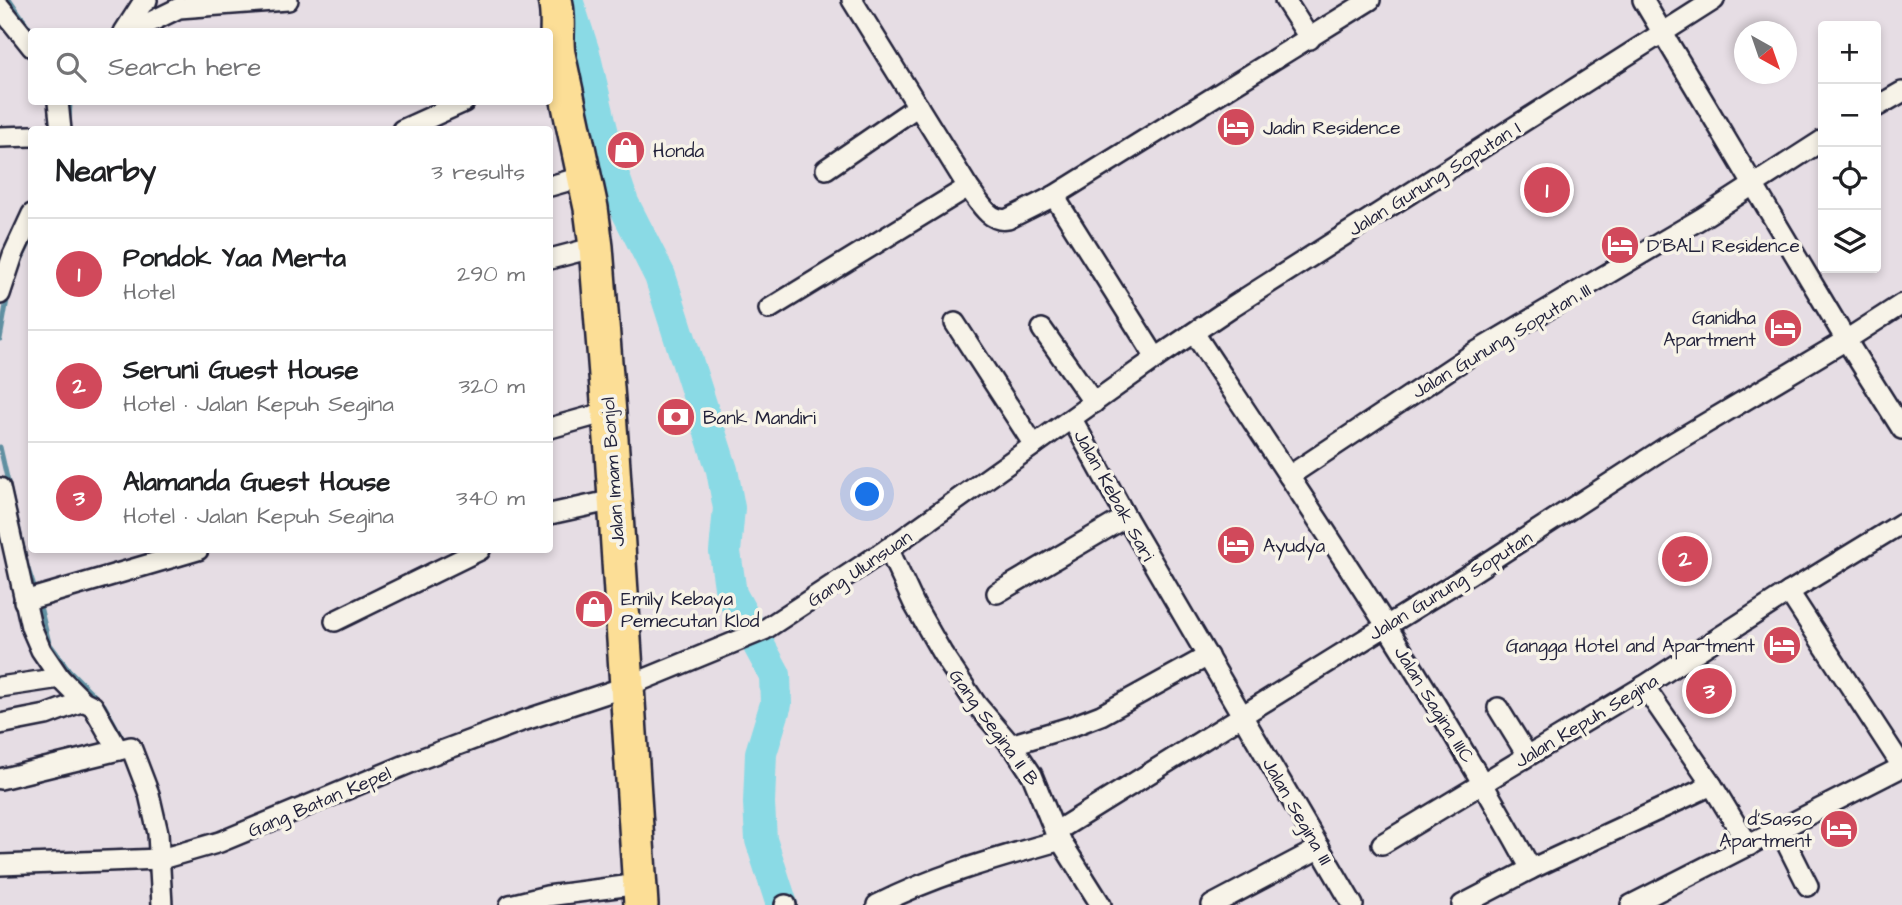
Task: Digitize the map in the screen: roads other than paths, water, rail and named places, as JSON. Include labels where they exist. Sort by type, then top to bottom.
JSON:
[{"type":"highway","name":"Jalan Imam Bonjol","points":[[535,0],[546,28]]},
{"type":"highway","name":"Jalan Imam Bonjol","points":[[555,0],[559,14],[553,47],[584,176],[596,247],[628,686],[640,894]]},
{"type":"street","points":[[127,28],[147,0]]},
{"type":"street","points":[[138,28],[179,8],[288,0]]},
{"type":"street","points":[[852,0],[968,187],[990,216],[1001,221],[1054,196],[1370,0]]},
{"type":"street","points":[[1285,0],[1310,39]]},
{"type":"street","points":[[1643,0],[1902,429]]},
{"type":"street","name":"Jalan Gunung Soputan I","points":[[1156,358],[1714,0]]},
{"type":"street","points":[[0,8],[28,42]]},
{"type":"street","points":[[1881,104],[1902,92]]},
{"type":"street","points":[[58,105],[61,126]]},
{"type":"street","points":[[411,126],[457,105]]},
{"type":"street","points":[[826,169],[918,106]]},
{"type":"street","points":[[0,137],[28,136]]},
{"type":"street","name":"Jalan Gunung Soputan III","points":[[1289,476],[1474,353],[1634,259],[1818,144]]},
{"type":"street","points":[[553,185],[584,176]]},
{"type":"street","points":[[769,309],[968,187]]},
{"type":"street","points":[[1054,196],[1156,358]]},
{"type":"street","points":[[0,294],[28,224]]},
{"type":"street","points":[[553,259],[596,247]]},
{"type":"street","name":"Jalan Gunung Soputan","points":[[877,905],[971,866],[1058,836],[1666,447],[1902,304]]},
{"type":"street","points":[[955,323],[1034,445]]},
{"type":"street","points":[[1042,328],[1094,403]]},
{"type":"street","name":"Jalan Sagina IIIC","points":[[1194,333],[1289,476],[1484,783],[1531,869]]},
{"type":"street","name":"Jalan Kebak Sari","points":[[1156,358],[1072,419],[1243,717]]},
{"type":"street","points":[[553,427],[607,412]]},
{"type":"street","name":"Gang Ulunsuan","points":[[628,686],[764,630],[888,548],[1072,419]]},
{"type":"street","points":[[0,488],[35,598],[41,650],[60,678],[83,701],[93,706],[123,748]]},
{"type":"street","points":[[553,513],[614,500]]},
{"type":"street","points":[[997,593],[1126,517]]},
{"type":"street","name":"Jalan Kepuh Segina","points":[[1382,844],[1644,686],[1902,523]]},
{"type":"street","name":"Gang Segina II B","points":[[888,548],[914,604],[942,653],[976,704],[1032,775],[1058,836],[1101,905]]},
{"type":"street","points":[[35,598],[188,553]]},
{"type":"street","points":[[335,621],[474,553]]},
{"type":"street","points":[[1631,905],[1902,767],[1789,592]]},
{"type":"street","points":[[1010,745],[1101,715],[1208,656]]},
{"type":"street","points":[[0,687],[60,678]]},
{"type":"street","name":"Gang Batan Kepel","points":[[0,865],[156,859],[230,839],[415,761],[519,722],[628,686]]},
{"type":"street","points":[[1644,686],[1712,785],[1749,846]]},
{"type":"street","points":[[0,724],[46,715],[83,701]]},
{"type":"street","points":[[1498,708],[1527,755]]},
{"type":"street","name":"Jalan Segina III","points":[[1243,717],[1353,905]]},
{"type":"street","points":[[0,779],[132,748],[152,805],[162,905]]},
{"type":"street","points":[[1462,905],[1531,869],[1712,785]]},
{"type":"street","points":[[1780,830],[1808,886]]},
{"type":"street","points":[[1212,905],[1320,848]]},
{"type":"street","points":[[510,905],[547,896],[640,894]]},
{"type":"waterway","points":[[10,0],[29,28]]},
{"type":"waterway","points":[[567,0],[584,53],[611,168],[623,203],[660,276],[722,470],[729,508],[725,552],[731,594],[775,675],[776,704],[761,753],[759,803],[761,840],[782,905]]},
{"type":"waterway","points":[[69,123],[70,105]]},
{"type":"waterway","points":[[18,266],[28,246]]},
{"type":"waterway","points":[[0,339],[8,294]]},
{"type":"waterway","points":[[0,447],[27,566],[36,593]]},
{"type":"waterway","points":[[39,602],[49,643],[69,670],[104,705],[125,743]]},
{"type":"place","name":"Jadin Residence","points":[[1236,127]]},
{"type":"place","name":"Honda","points":[[626,150]]},
{"type":"place","name":"Pondok Yaa Merta","points":[[1547,190]]},
{"type":"place","name":"D'BALI Residence","points":[[1620,245]]},
{"type":"place","name":"Ganidha Apartment","points":[[1783,328]]},
{"type":"place","name":"Bank Mandiri","points":[[676,417]]},
{"type":"place","name":"Ayudya","points":[[1236,545]]},
{"type":"place","name":"Seruni Guest House","points":[[1685,559]]},
{"type":"place","name":"Emily Kebaya Pemecutan Klod","points":[[594,609]]},
{"type":"place","name":"Gangga Hotel and Apartment","points":[[1782,645]]},
{"type":"place","name":"Alamanda Guest House","points":[[1709,691]]},
{"type":"place","name":"d'Sasso Apartment","points":[[1839,829]]}]
